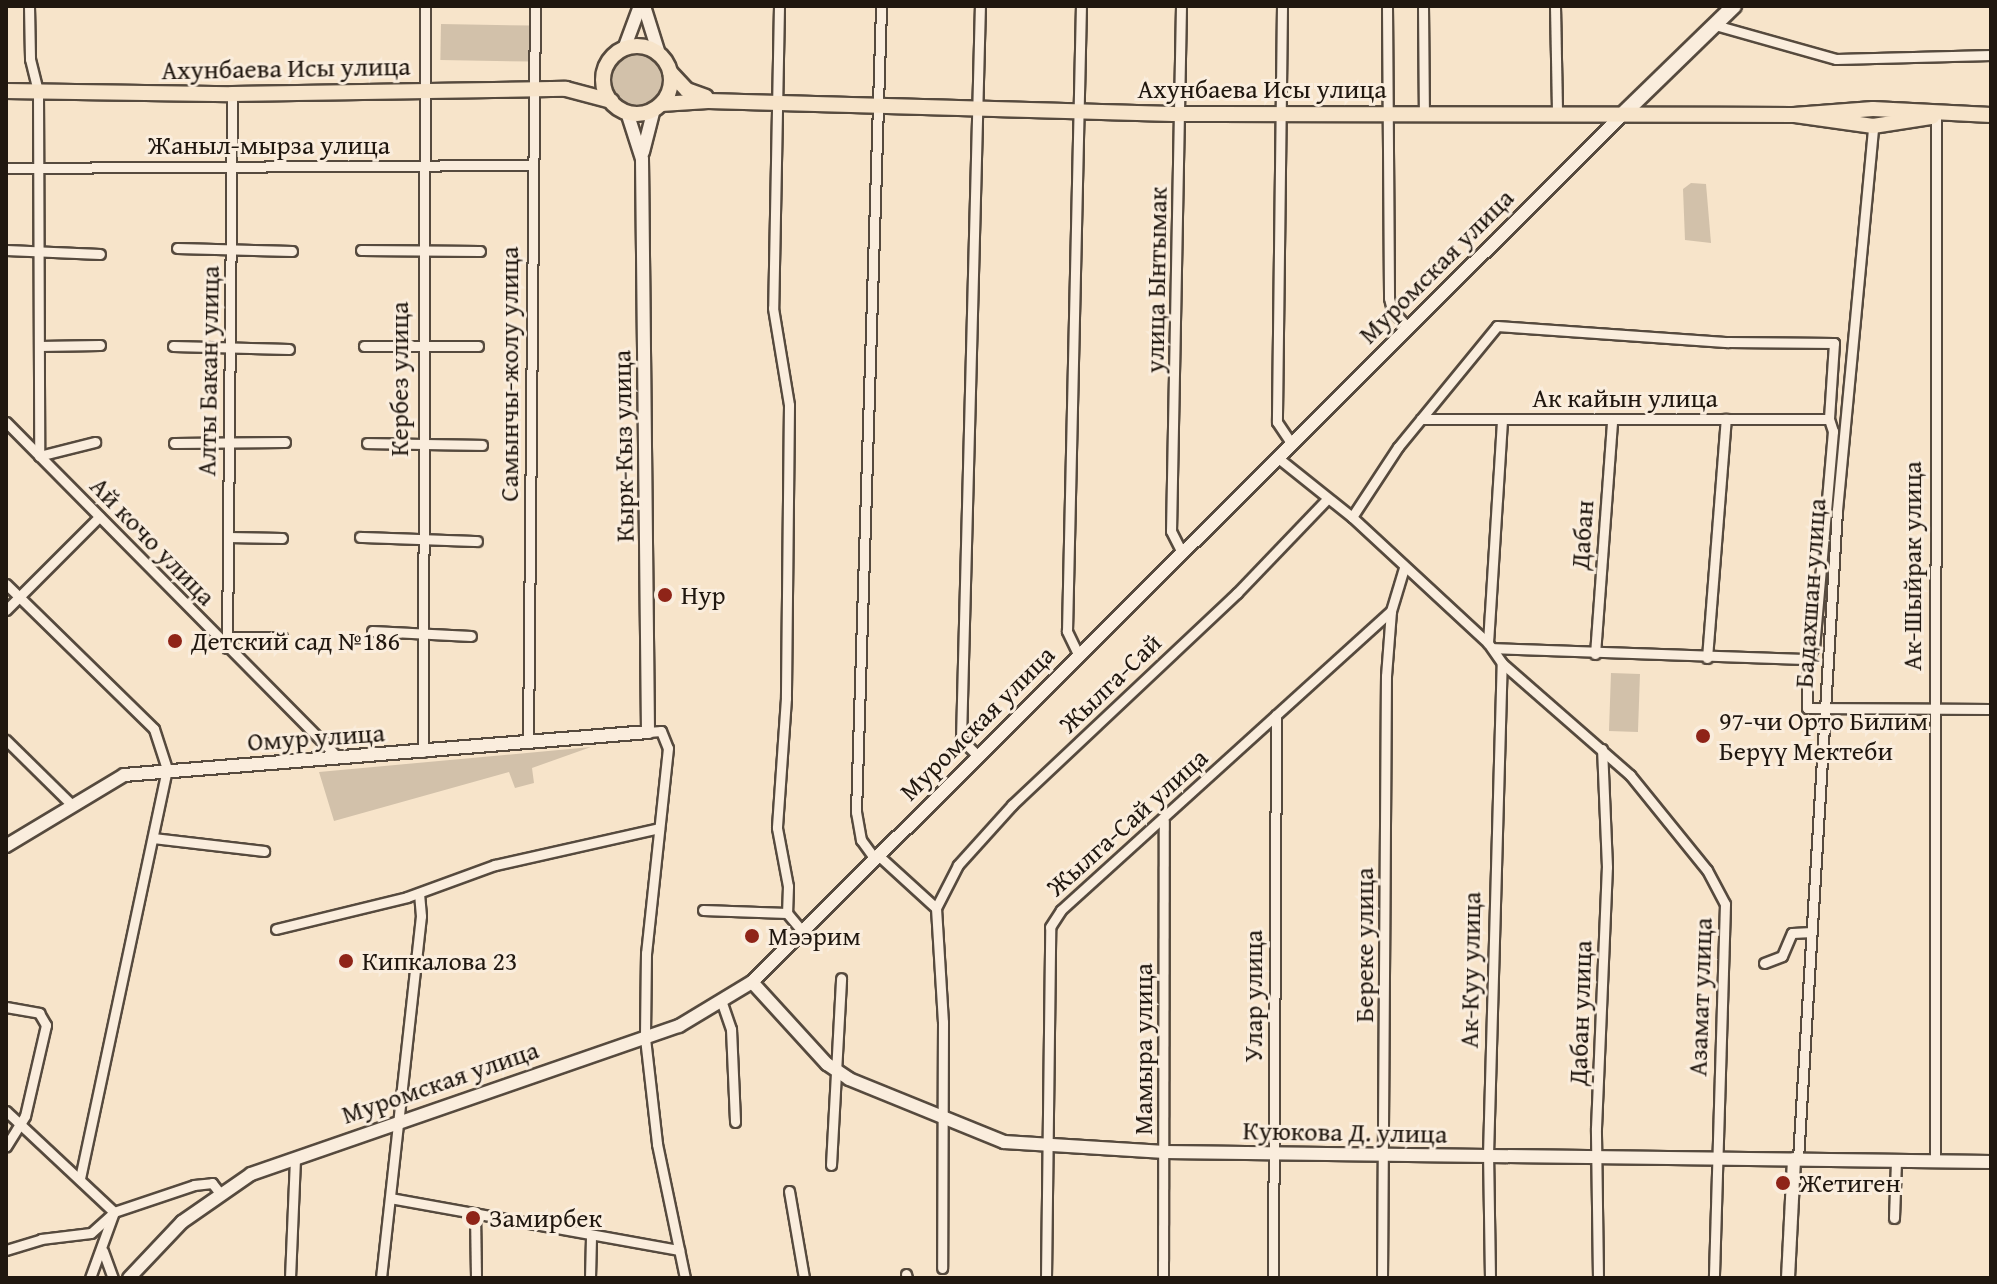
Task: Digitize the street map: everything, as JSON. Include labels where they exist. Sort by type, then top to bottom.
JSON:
[{"type":"main road","name":"Муромская улица","points":[[1625,112],[1734,6]]},
{"type":"main road","points":[[640,46],[659,54],[670,72],[670,88],[657,106],[627,112],[611,101],[604,72],[624,49],[640,46]]},
{"type":"main road","name":"Ахунбаева Исы улица","points":[[566,89],[604,72]]},
{"type":"main road","name":"Ахунбаева Исы улица","points":[[670,72],[687,90],[730,101]]},
{"type":"main road","name":"Ахунбаева Исы улица","points":[[6,91],[232,94],[566,89],[611,101]]},
{"type":"main road","name":"Ахунбаева Исы улица","points":[[657,106],[730,101],[777,105],[1182,114],[1625,112],[1794,115],[1873,109],[1936,116],[1991,115]]},
{"type":"main road","name":"Ахунбаева Исы улица","points":[[1794,115],[1873,126],[1936,116]]},
{"type":"street","points":[[29,6],[30,59],[38,92],[40,168],[39,456],[95,442]]},
{"type":"street","name":"Кербез улица","points":[[423,752],[421,250],[425,6]]},
{"type":"street","name":"Самынчы-жолу улица","points":[[528,743],[535,6]]},
{"type":"street","points":[[624,49],[642,6]]},
{"type":"street","points":[[642,6],[659,54]]},
{"type":"street","points":[[779,6],[773,308],[789,405],[786,698],[777,828],[788,886],[787,913],[802,931]]},
{"type":"street","points":[[881,6],[856,812],[861,840],[936,908],[942,1268]]},
{"type":"street","points":[[977,755],[961,739],[980,6]]},
{"type":"street","points":[[1079,656],[1067,631],[1081,6]]},
{"type":"street","name":"улица Ынтымак","points":[[1181,6],[1182,114],[1171,531],[1182,553]]},
{"type":"street","points":[[1282,6],[1284,113],[1277,422],[1291,443]]},
{"type":"street","points":[[1387,6],[1389,298],[1392,310],[1408,328]]},
{"type":"street","points":[[1423,6],[1424,112]]},
{"type":"street","points":[[1555,6],[1557,112]]},
{"type":"street","points":[[1715,25],[1836,59],[1991,55]]},
{"type":"street","name":"Алты Бакан улица","points":[[227,648],[232,94]]},
{"type":"street","name":"Кырк-Кыз улица","points":[[648,732],[642,159],[657,106]]},
{"type":"street","name":"Кырк-Кыз улица","points":[[627,112],[642,159]]},
{"type":"street","name":"Муромская улица","points":[[129,1278],[146,1256],[219,1192],[295,1158],[645,1038],[722,1003],[752,982],[1625,112]]},
{"type":"street","name":"Ак-Шыйрак улица","points":[[1935,1161],[1933,709],[1936,116]]},
{"type":"street","name":"Бадахшан улица","points":[[1796,1159],[1805,932],[1849,345],[1873,126]]},
{"type":"street","name":"Жаныл-мырза улица","points":[[6,168],[532,165]]},
{"type":"street","points":[[177,248],[292,251]]},
{"type":"street","points":[[6,250],[100,254]]},
{"type":"street","points":[[361,250],[480,251]]},
{"type":"street","points":[[1352,517],[1421,419],[1497,326],[1728,342],[1834,343],[1829,419],[1833,431],[1814,647],[1807,659],[1807,708],[1991,709]]},
{"type":"street","points":[[39,346],[100,345]]},
{"type":"street","points":[[173,346],[289,349]]},
{"type":"street","points":[[364,346],[478,346]]},
{"type":"street","name":"Ак кайын улица","points":[[1421,419],[1829,419]]},
{"type":"street","points":[[1707,658],[1726,419]]},
{"type":"street","points":[[1491,646],[1502,420]]},
{"type":"street","name":"Дабан","points":[[1595,654],[1612,420]]},
{"type":"street","name":"Ай кочо улица","points":[[6,422],[338,758]]},
{"type":"street","points":[[174,443],[285,442]]},
{"type":"street","points":[[367,443],[482,445]]},
{"type":"street","points":[[1277,457],[1352,517],[1491,646],[1502,663]]},
{"type":"street","name":"Жылга-Сай","points":[[936,908],[958,865],[1012,805],[1237,593],[1327,499]]},
{"type":"street","points":[[6,610],[99,517]]},
{"type":"street","points":[[228,537],[282,538]]},
{"type":"street","points":[[360,537],[477,541]]},
{"type":"street","points":[[1391,611],[1404,568]]},
{"type":"street","points":[[6,584],[154,729],[167,769],[80,1179]]},
{"type":"street","name":"Жылга-Сай улица","points":[[1046,1278],[1050,927],[1061,910],[1164,821],[1391,611]]},
{"type":"street","name":"Береке улица","points":[[1382,1278],[1386,1154],[1386,676],[1391,611]]},
{"type":"street","points":[[372,631],[471,636]]},
{"type":"street","points":[[227,637],[282,637]]},
{"type":"street","points":[[1491,646],[1595,654],[1807,659]]},
{"type":"street","name":"Азамат улица","points":[[1502,663],[1630,775],[1707,870],[1725,904],[1714,1278]]},
{"type":"street","name":"Ак-Куу улица","points":[[1490,1278],[1488,1155],[1502,663]]},
{"type":"street","name":"Улар улица","points":[[1273,1278],[1276,715]]},
{"type":"street","points":[[648,732],[661,731],[668,748],[646,953],[645,1038],[657,1144],[685,1278]]},
{"type":"street","name":"Омур улица","points":[[6,846],[109,781],[167,769],[423,752],[648,732]]},
{"type":"street","points":[[6,740],[71,804]]},
{"type":"street","name":"Дабан улица","points":[[1598,1278],[1597,1156],[1607,867],[1602,749]]},
{"type":"street","name":"Мамыра улица","points":[[1163,1278],[1164,821]]},
{"type":"street","points":[[276,929],[419,893],[495,865],[659,828]]},
{"type":"street","points":[[153,838],[264,851]]},
{"type":"street","points":[[381,1278],[421,916],[419,893]]},
{"type":"street","points":[[703,910],[787,913]]},
{"type":"street","points":[[1764,963],[1782,956],[1805,932]]},
{"type":"street","points":[[831,1165],[841,978]]},
{"type":"street","name":"Куюкова Д. улица","points":[[752,982],[835,1069],[941,1121],[1004,1142],[1165,1152],[1991,1162]]},
{"type":"street","points":[[722,1003],[731,1029],[735,1122]]},
{"type":"street","points":[[6,1007],[39,1013],[46,1025],[20,1127],[6,1146]]},
{"type":"street","points":[[6,1111],[114,1212]]},
{"type":"street","points":[[290,1278],[295,1158]]},
{"type":"street","points":[[1788,1278],[1796,1159]]},
{"type":"street","points":[[1894,1218],[1896,1161]]},
{"type":"street","points":[[6,1250],[41,1239],[91,1233],[114,1212],[194,1185],[212,1183],[219,1192]]},
{"type":"street","points":[[789,1191],[804,1278]]},
{"type":"street","points":[[390,1198],[679,1250]]},
{"type":"street","points":[[90,1278],[103,1251],[114,1212]]},
{"type":"street","points":[[475,1213],[476,1278]]},
{"type":"street","points":[[590,1278],[591,1236]]},
{"type":"street","points":[[103,1251],[113,1278]]},
{"type":"shaded area","points":[[441,24],[532,26],[531,62],[440,60]]},
{"type":"shaded area","points":[[637,53],[656,61],[664,80],[656,99],[637,107],[618,99],[610,80],[618,61]]},
{"type":"shaded area","points":[[1691,183],[1706,184],[1711,243],[1685,240],[1683,189]]},
{"type":"shaded area","points":[[1611,673],[1640,674],[1638,732],[1609,731]]},
{"type":"shaded area","points":[[591,747],[532,768],[534,783],[515,788],[509,772],[334,821],[319,772]]},
{"type":"place","name":"Нур","points":[[665,595]]},
{"type":"place","name":"Детский сад №186","points":[[175,641]]},
{"type":"place","name":"97-чи Орто Билим Берүү Мектеби","points":[[1703,736]]},
{"type":"place","name":"Мээрим","points":[[752,936]]},
{"type":"place","name":"Кипкалова 23","points":[[346,961]]},
{"type":"place","name":"Жетиген","points":[[1783,1183]]},
{"type":"place","name":"Замирбек","points":[[473,1218]]}]
